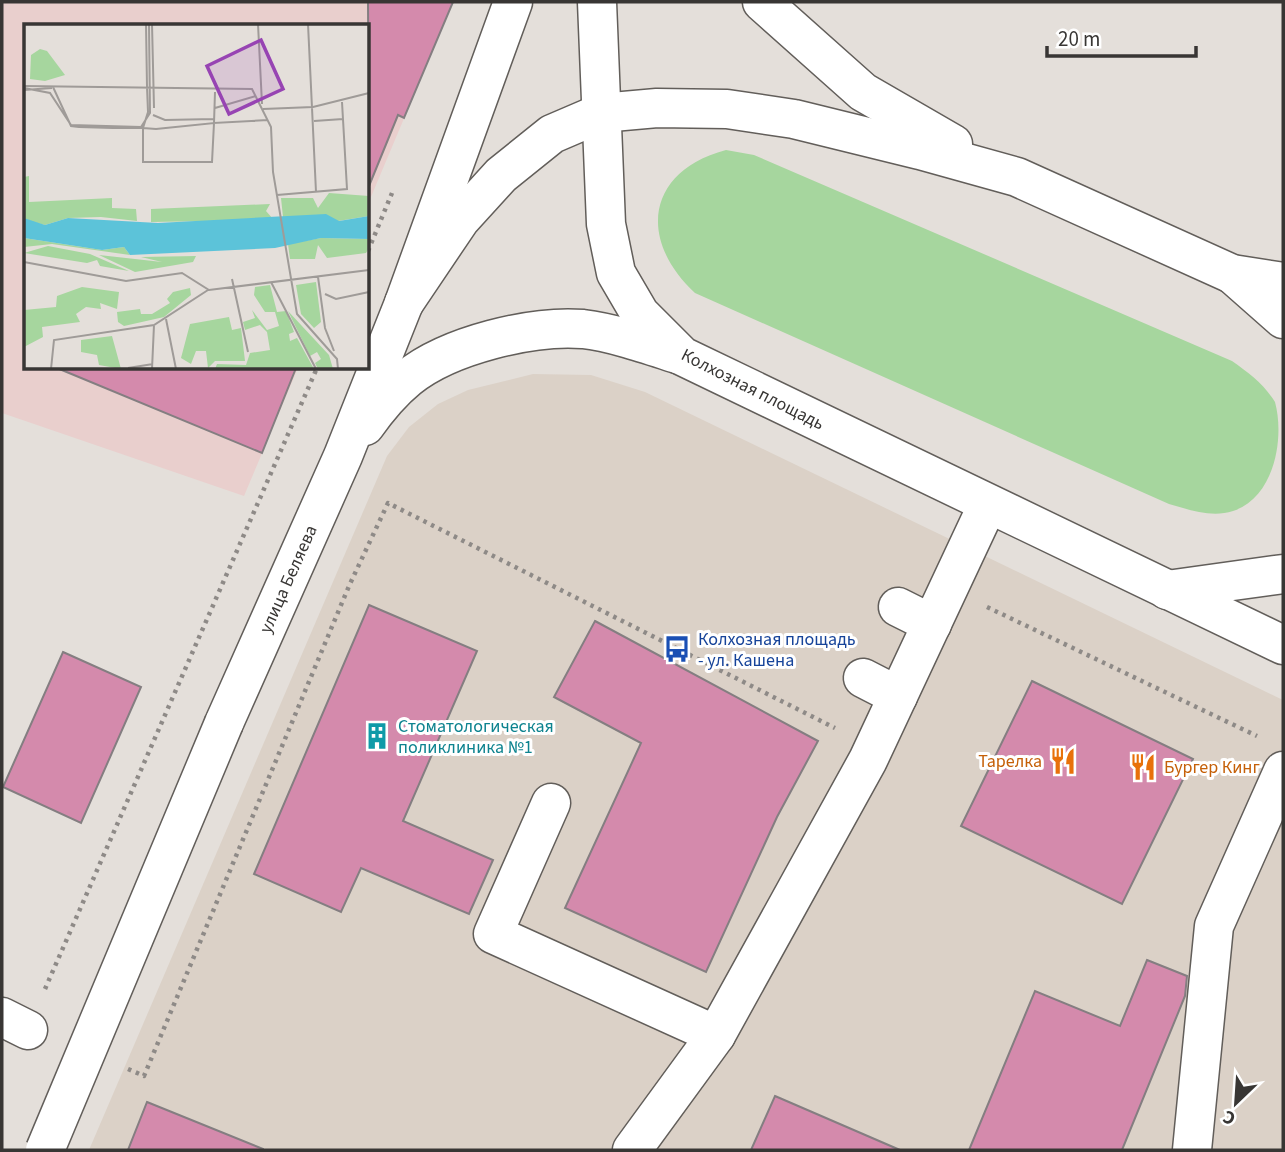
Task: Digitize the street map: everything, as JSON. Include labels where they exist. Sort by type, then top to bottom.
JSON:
[{"type":"main road","name":"улица Беляева","points":[[45,1150],[224,723],[343,456],[404,303],[513,2]]},
{"type":"main road","name":"Колхозная площадь","points":[[597,2],[606,224],[616,274],[640,314],[682,356],[1283,645]]},
{"type":"main road","points":[[762,2],[863,92],[925,130],[1017,177],[1233,274],[1283,282]]},
{"type":"main road","points":[[404,303],[460,220],[501,175],[552,134],[601,113],[657,108],[727,109],[794,119],[1017,177]]},
{"type":"main road","points":[[1233,274],[1283,319]]},
{"type":"main road","points":[[343,456],[375,412],[410,377],[449,356],[495,338],[581,329],[624,337],[682,356]]},
{"type":"main road","points":[[632,1150],[716,1035],[874,747],[898,696],[915,616],[948,589],[988,504]]},
{"type":"main road","points":[[1167,590],[1283,574]]},
{"type":"main road","points":[[863,678],[898,696]]},
{"type":"main road","points":[[1192,1150],[1214,926],[1283,771]]},
{"type":"main road","points":[[551,803],[493,934],[716,1035]]},
{"type":"path","points":[[15,1023],[317,369]]},
{"type":"path","points":[[144,1076],[349,586],[388,503],[874,747]]},
{"type":"path","points":[[948,589],[1258,737]]},
{"type":"shaded area","points":[[2,2],[453,2],[369,202],[369,24],[24,24],[24,369],[298,369],[244,496],[2,413]]},
{"type":"shaded area","points":[[533,374],[591,375],[645,392],[1283,700],[1283,1150],[89,1150],[387,456],[409,427],[438,404],[468,390]]},
{"type":"green space","points":[[726,150],[754,155],[1232,361],[1261,384],[1275,402],[1278,417],[1277,449],[1267,481],[1247,504],[1225,513],[1201,512],[1169,504],[695,293],[676,272],[664,251],[658,230],[659,209],[666,190],[680,174],[700,160]]},
{"type":"building","points":[[368,2],[453,2],[404,118],[398,115],[369,186],[369,24]]},
{"type":"building","points":[[59,369],[296,369],[262,453]]},
{"type":"building","name":"Стоматологическая поликлиника №1","points":[[369,605],[477,651],[403,821],[493,860],[469,914],[361,868],[341,912],[254,874]]},
{"type":"building","points":[[595,621],[818,741],[777,817],[706,972],[565,908],[641,743],[554,697]]},
{"type":"building","points":[[63,652],[141,687],[81,823],[3,787]]},
{"type":"building","points":[[1032,681],[1193,759],[1122,904],[961,826]]},
{"type":"building","points":[[1147,960],[1187,976],[1185,996],[1122,1150],[969,1150],[1035,991],[1120,1026]]},
{"type":"building","points":[[775,1096],[900,1150],[751,1150]]},
{"type":"building","points":[[147,1102],[263,1149],[263,1150],[128,1150]]},
{"type":"place","name":"Колхозная площадь - ул. Кашена","points":[[677,649]]},
{"type":"place","name":"Стоматологическая поликлиника №1","points":[[377,736]]},
{"type":"place","name":"Тарелка","points":[[1063,761]]},
{"type":"place","name":"Бургер Кинг","points":[[1143,767]]}]
